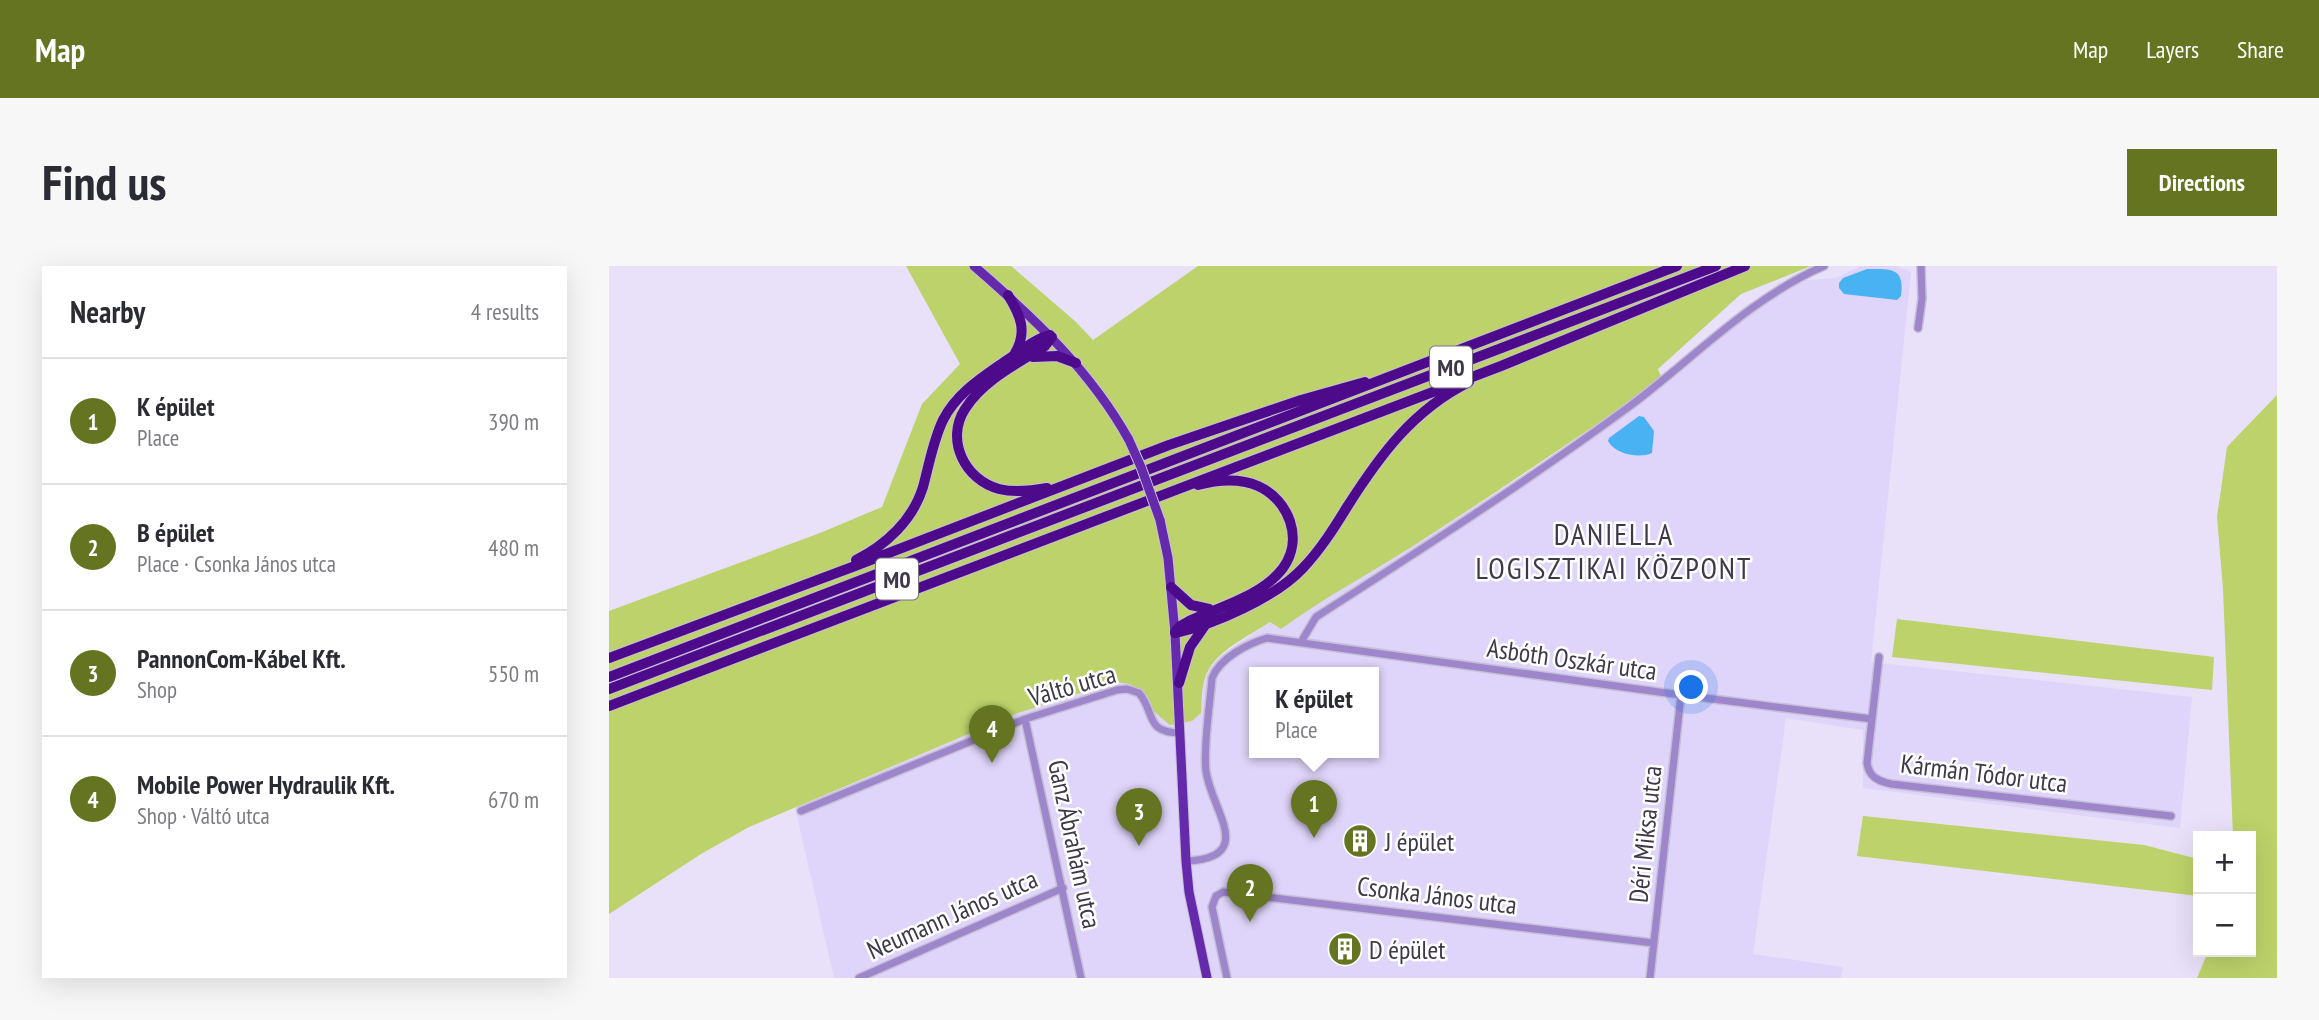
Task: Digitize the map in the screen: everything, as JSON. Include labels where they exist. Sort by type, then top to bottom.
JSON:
[{"type":"highway","name":"M0","points":[[609,677],[1677,266]]},
{"type":"highway","name":"M0","points":[[609,689],[1716,266]]},
{"type":"highway","points":[[609,709],[1501,366],[1745,266]]},
{"type":"highway","points":[[1008,295],[1023,327],[1019,347],[1010,358]]},
{"type":"highway","points":[[1051,336],[1045,346],[977,394],[959,420],[957,440],[963,461],[979,480],[1001,490],[1032,491],[1088,476]]},
{"type":"highway","points":[[828,576],[868,554],[897,531],[908,517],[922,491],[938,431],[949,410],[964,391],[1037,340],[1051,336]]},
{"type":"highway","points":[[1026,359],[1046,355],[1067,358],[1076,363]]},
{"type":"highway","points":[[1175,633],[1267,596],[1294,576],[1325,542],[1375,463],[1401,431],[1438,399],[1501,366]]},
{"type":"highway","points":[[609,659],[1240,420],[1352,385],[1390,377]]},
{"type":"highway","points":[[1173,491],[1223,481],[1249,484],[1273,496],[1282,504],[1292,525],[1293,539],[1287,561],[1272,580],[1180,626],[1175,633]]},
{"type":"highway","points":[[1171,587],[1191,605],[1199,609],[1213,610]]},
{"type":"highway","points":[[1179,683],[1190,647],[1210,621]]},
{"type":"main road","points":[[974,266],[1051,336],[1104,398],[1129,440],[1160,520],[1171,587],[1179,683],[1189,892],[1207,978]]},
{"type":"street","points":[[1300,642],[1316,617],[1514,488],[1657,386],[1773,293],[1823,266]]},
{"type":"street","points":[[1918,328],[1922,299],[1921,266]]},
{"type":"street","name":"Asbóth Oszkár utca","points":[[1186,861],[1213,857],[1221,850],[1226,839],[1224,824],[1206,770],[1212,678],[1217,667],[1229,657],[1267,638],[1871,719]]},
{"type":"street","name":"Kármán Tódor utca","points":[[1879,657],[1868,767],[1874,778],[1882,782],[2171,816]]},
{"type":"street","name":"Váltó utca","points":[[801,811],[1025,719],[1127,689],[1142,696],[1149,716],[1160,730],[1180,733]]},
{"type":"street","name":"Déri Miksa utca","points":[[1650,978],[1681,695]]},
{"type":"street","name":"Ganz Ábrahám utca","points":[[1025,719],[1081,978]]},
{"type":"street","name":"Neumann János utca","points":[[859,978],[1063,888]]},
{"type":"street","name":"Csonka János utca","points":[[1227,978],[1212,907],[1216,896],[1223,892],[1654,943]]},
{"type":"shaded area","points":[[1861,266],[1897,266],[1911,272],[1871,662],[2192,697],[2180,828],[1863,788],[1863,730],[1786,718],[1753,954],[1843,967],[1841,978],[834,978],[795,807],[1018,713],[1115,682],[1130,684],[1147,695],[1152,710],[1201,713],[1203,686],[1208,670],[1219,657],[1271,622],[1281,629],[1308,608],[1392,559],[1544,462],[1662,379],[1780,282],[1836,278]]},
{"type":"green space","points":[[906,266],[1011,266],[1093,340],[1198,266],[1811,266],[1741,294],[1658,369],[1662,379],[1476,505],[1281,629],[1270,622],[1229,648],[1214,661],[1206,674],[1201,713],[1192,721],[1170,725],[1152,710],[1146,695],[1130,684],[1115,682],[1018,713],[749,827],[701,854],[609,914],[609,611],[820,533],[882,507],[922,404],[960,364]]},
{"type":"green space","points":[[2277,395],[2277,978],[2197,978],[2206,957],[2256,957],[2256,831],[2233,831],[2223,589],[2217,517],[2227,447]]},
{"type":"green space","points":[[1897,619],[2214,657],[2212,690],[1892,657]]},
{"type":"green space","points":[[1863,816],[2144,845],[2193,858],[2193,895],[1857,856]]},
{"type":"water","points":[[1867,269],[1895,272],[1901,280],[1901,296],[1897,300],[1844,294],[1839,288],[1843,278]]},
{"type":"water","points":[[1639,416],[1644,417],[1654,431],[1652,453],[1628,454],[1611,445],[1609,438]]},
{"type":"place","name":"Mobile Power Hydraulik Kft.","points":[[992,763]]},
{"type":"place","name":"K épület","points":[[1314,838]]},
{"type":"place","name":"J épület","points":[[1360,841]]},
{"type":"place","name":"PannonCom-Kábel Kft.","points":[[1139,846]]},
{"type":"place","name":"B épület","points":[[1250,922]]},
{"type":"place","name":"D épület","points":[[1345,949]]},
{"type":"district","name":"DANIELLA LOGISZTIKAI KÖZPONT","points":[[1614,550]]}]
